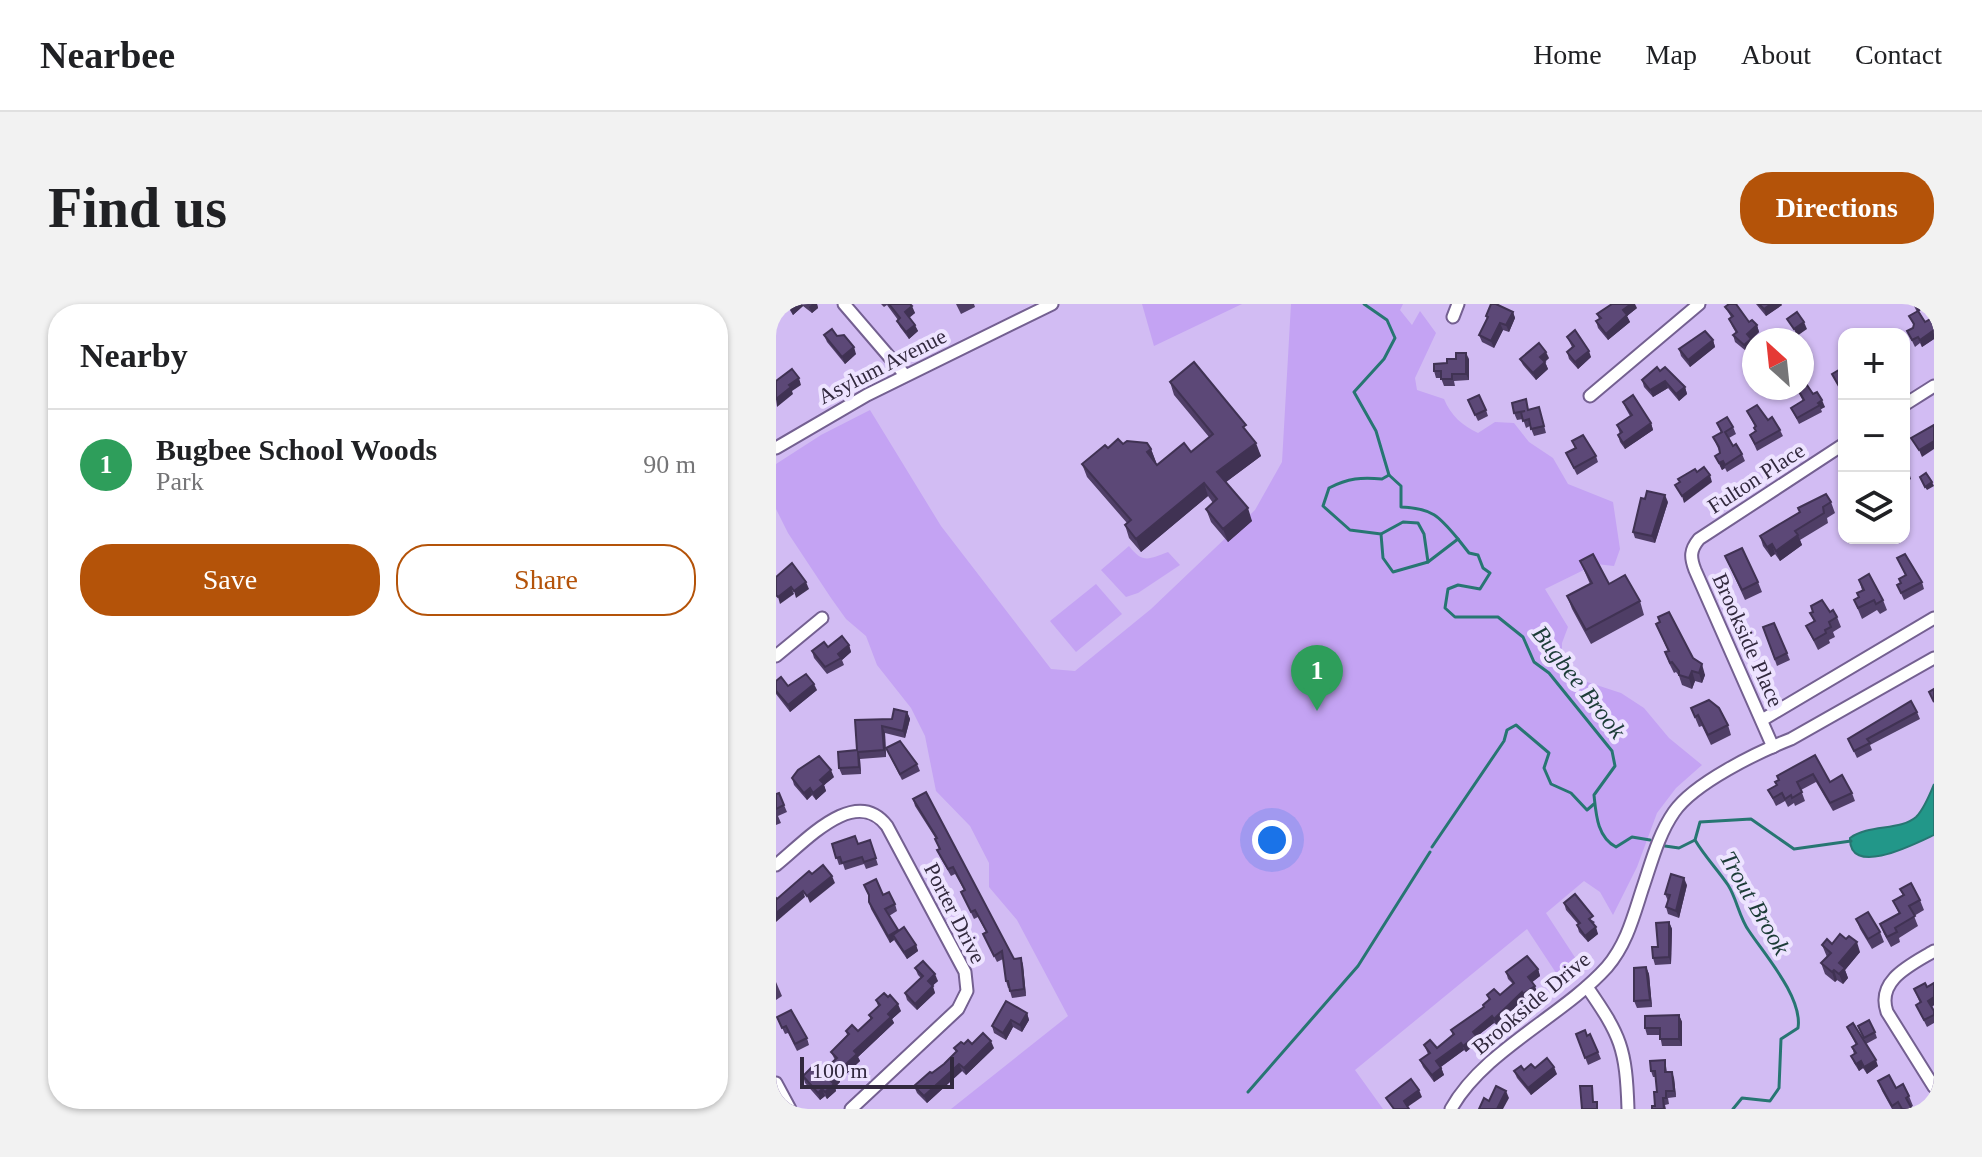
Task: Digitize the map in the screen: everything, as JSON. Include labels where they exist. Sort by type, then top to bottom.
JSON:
[{"type":"street","points":[[844,304],[905,375]]},
{"type":"street","name":"Asylum Avenue","points":[[776,448],[905,375],[1052,304]]},
{"type":"street","points":[[1453,317],[1458,304]]},
{"type":"street","points":[[1590,396],[1699,304]]},
{"type":"street","points":[[1910,401],[1934,386]]},
{"type":"street","name":"Fulton Place","points":[[1692,548],[1699,539],[1838,448]]},
{"type":"street","name":"Brookside Place","points":[[1692,548],[1691,559],[1695,570],[1773,747]]},
{"type":"street","points":[[776,656],[822,618]]},
{"type":"street","points":[[1762,720],[1934,618]]},
{"type":"street","name":"Brookside Drive","points":[[1451,1109],[1479,1073],[1587,987],[1608,965],[1626,939],[1657,845],[1675,811],[1688,796],[1934,658]]},
{"type":"street","name":"Porter Drive","points":[[776,865],[846,812],[861,810],[876,815],[887,826],[965,972],[967,991],[958,1009],[851,1109]]},
{"type":"street","points":[[1934,951],[1890,982],[1884,1002],[1887,1012],[1934,1087]]},
{"type":"street","points":[[1587,987],[1609,1018],[1623,1049],[1628,1109]]},
{"type":"street","points":[[776,1083],[790,1109]]},
{"type":"shaded area","points":[[1142,304],[1242,304],[1154,346]]},
{"type":"shaded area","points":[[1291,304],[1403,304],[1400,310],[1412,325],[1420,311],[1436,333],[1415,378],[1417,390],[1444,399],[1458,419],[1478,433],[1495,422],[1514,423],[1529,442],[1553,458],[1568,484],[1613,502],[1620,549],[1614,566],[1596,564],[1545,589],[1568,627],[1562,643],[1562,668],[1578,679],[1621,693],[1644,708],[1669,738],[1702,765],[1676,788],[1657,813],[1637,867],[1613,915],[1600,892],[1584,881],[1546,913],[1578,962],[1586,966],[1564,985],[1527,929],[1355,1070],[1383,1109],[951,1109],[1068,1016],[1017,920],[989,887],[989,863],[970,826],[936,791],[925,736],[911,708],[877,665],[866,636],[846,619],[788,533],[776,509],[776,464],[821,435],[870,410],[941,526],[1051,669],[1075,671],[1151,609],[1255,510],[1282,462]]},
{"type":"shaded area","points":[[1129,546],[1142,558],[1168,552],[1180,565],[1138,593],[1126,597],[1101,570]]},
{"type":"shaded area","points":[[1096,584],[1122,614],[1076,652],[1050,621]]},
{"type":"shaded area","points":[[1934,784],[1934,835],[1884,855],[1860,856],[1853,850],[1850,838],[1866,831],[1902,824],[1916,817]]},
{"type":"building","points":[[889,304],[910,304],[912,306],[905,312],[915,325],[906,332]]},
{"type":"building","points":[[1491,304],[1513,312],[1506,325],[1500,323],[1491,341],[1479,335]]},
{"type":"building","points":[[1612,304],[1631,304],[1623,310],[1627,315],[1606,334],[1596,321],[1601,318],[1597,314]]},
{"type":"building","points":[[1736,304],[1749,322],[1752,320],[1757,325],[1742,328],[1742,343],[1733,335],[1737,332],[1729,319],[1733,316],[1725,307]]},
{"type":"building","points":[[1918,311],[1925,322],[1934,317],[1934,330],[1920,340],[1918,337],[1912,340],[1910,330],[1914,324],[1909,316]]},
{"type":"building","points":[[1797,312],[1804,322],[1793,328],[1787,319]]},
{"type":"building","points":[[832,329],[837,336],[844,335],[854,347],[842,357],[824,335]]},
{"type":"building","points":[[1575,330],[1589,351],[1575,362],[1567,352],[1574,346],[1567,337]]},
{"type":"building","points":[[1705,331],[1713,340],[1688,360],[1679,349]]},
{"type":"building","points":[[1539,343],[1546,352],[1540,357],[1545,362],[1533,373],[1520,359]]},
{"type":"building","points":[[1456,353],[1466,353],[1466,374],[1452,374],[1452,379],[1441,379],[1441,371],[1434,371],[1434,364],[1456,359]]},
{"type":"building","points":[[1194,362],[1246,425],[1243,427],[1256,443],[1217,472],[1248,508],[1223,529],[1206,509],[1217,499],[1204,483],[1136,539],[1125,525],[1131,520],[1082,464],[1105,445],[1108,448],[1118,439],[1123,444],[1127,441],[1147,443],[1151,449],[1147,452],[1157,465],[1184,443],[1191,452],[1213,434],[1170,382]]},
{"type":"building","points":[[1657,367],[1660,371],[1665,367],[1685,387],[1676,394],[1665,381],[1650,390],[1642,380]]},
{"type":"building","points":[[792,369],[799,378],[776,399],[776,381]]},
{"type":"building","points":[[1838,370],[1838,384],[1832,374]]},
{"type":"building","points":[[1817,392],[1822,400],[1818,403],[1820,405],[1797,418],[1791,408],[1804,400],[1814,400]]},
{"type":"building","points":[[1479,395],[1486,410],[1475,415],[1468,400]]},
{"type":"building","points":[[1633,395],[1651,423],[1623,443],[1618,435],[1622,432],[1617,425],[1632,415],[1623,402]]},
{"type":"building","points":[[1526,399],[1528,410],[1539,407],[1544,426],[1531,429],[1529,419],[1523,421],[1521,412],[1525,411],[1514,413],[1512,403]]},
{"type":"building","points":[[1757,405],[1768,420],[1772,417],[1780,430],[1755,444],[1750,435],[1756,431],[1756,426],[1747,411]]},
{"type":"building","points":[[1727,417],[1733,427],[1725,432],[1742,454],[1725,465],[1723,461],[1719,463],[1715,456],[1720,453],[1713,437],[1722,432],[1717,423]]},
{"type":"building","points":[[1934,425],[1934,441],[1919,450],[1911,438]]},
{"type":"building","points":[[1583,435],[1596,456],[1574,468],[1566,453],[1576,448],[1572,441]]},
{"type":"building","points":[[1704,467],[1710,475],[1682,496],[1675,485],[1680,482],[1678,479]]},
{"type":"building","points":[[1926,473],[1932,482],[1925,487],[1920,477]]},
{"type":"building","points":[[1647,491],[1665,495],[1652,536],[1633,532],[1641,498],[1645,499]]},
{"type":"building","points":[[1826,494],[1831,502],[1823,507],[1824,513],[1795,531],[1798,535],[1776,551],[1772,544],[1767,547],[1760,536],[1800,512],[1798,508]]},
{"type":"building","points":[[1742,548],[1758,582],[1742,590],[1725,556]]},
{"type":"building","points":[[1593,554],[1609,584],[1625,575],[1640,601],[1586,630],[1567,596],[1592,583],[1580,561]]},
{"type":"building","points":[[1905,554],[1922,582],[1901,593],[1897,585],[1901,583],[1899,579],[1906,575],[1897,558]]},
{"type":"building","points":[[792,563],[806,582],[794,591],[791,587],[778,597],[776,577]]},
{"type":"building","points":[[1869,574],[1883,600],[1876,604],[1874,600],[1858,608],[1854,600],[1859,597],[1857,593],[1864,590],[1859,580]]},
{"type":"building","points":[[1822,600],[1837,617],[1829,622],[1831,627],[1825,630],[1826,633],[1814,640],[1806,626],[1815,621],[1810,613],[1813,612],[1811,606]]},
{"type":"building","points":[[1669,612],[1693,658],[1702,664],[1699,673],[1692,671],[1689,678],[1679,675],[1670,663],[1665,652],[1669,651],[1656,624],[1660,622],[1658,617]]},
{"type":"building","points":[[1774,623],[1787,653],[1775,659],[1763,627]]},
{"type":"building","points":[[842,636],[849,645],[838,654],[841,658],[825,667],[812,651],[824,642],[828,647]]},
{"type":"building","points":[[806,674],[814,684],[788,705],[776,691],[776,681],[781,677],[788,686]]},
{"type":"building","points":[[1709,700],[1719,708],[1728,725],[1708,735],[1691,708]]},
{"type":"building","points":[[1911,701],[1917,712],[1867,739],[1870,743],[1854,751],[1848,739]]},
{"type":"building","points":[[894,709],[907,712],[903,731],[882,726],[884,750],[858,752],[859,767],[839,768],[838,752],[857,750],[855,720],[892,719]]},
{"type":"building","points":[[900,741],[917,764],[900,774],[886,748]]},
{"type":"building","points":[[1815,755],[1830,782],[1842,775],[1852,793],[1830,803],[1813,774],[1797,782],[1802,792],[1792,798],[1791,795],[1785,799],[1782,793],[1773,798],[1768,790],[1777,785],[1777,776]]},
{"type":"building","points":[[819,756],[831,770],[820,780],[824,784],[813,793],[810,788],[804,793],[792,778],[798,770]]},
{"type":"building","points":[[926,792],[1014,959],[1021,958],[1024,989],[1010,991],[1002,951],[994,956],[983,934],[987,932],[975,910],[971,912],[961,892],[965,890],[953,867],[948,869],[937,850],[940,849],[937,838],[913,799]]},
{"type":"building","points":[[779,793],[784,805],[776,809],[776,794]]},
{"type":"building","points":[[855,836],[858,844],[870,840],[876,858],[864,862],[862,857],[842,863],[840,857],[836,858],[832,844]]},
{"type":"building","points":[[823,865],[832,876],[807,896],[803,891],[776,913],[776,898],[809,871],[812,874]]},
{"type":"building","points":[[1671,874],[1684,878],[1676,911],[1666,907],[1670,895],[1665,894]]},
{"type":"building","points":[[876,879],[883,895],[889,892],[895,904],[885,909],[898,930],[888,936],[869,902],[864,885]]},
{"type":"building","points":[[1911,883],[1920,900],[1909,906],[1915,916],[1887,937],[1880,924],[1900,913],[1893,901],[1904,895],[1900,889]]},
{"type":"building","points":[[1575,894],[1593,916],[1589,919],[1596,927],[1585,936],[1577,925],[1580,923],[1564,903]]},
{"type":"building","points":[[1868,912],[1880,932],[1868,939],[1856,919]]},
{"type":"building","points":[[1669,922],[1669,957],[1653,958],[1652,947],[1658,947],[1656,923]]},
{"type":"building","points":[[904,927],[916,945],[904,952],[893,935]]},
{"type":"building","points":[[1840,934],[1857,942],[1839,963],[1845,968],[1839,974],[1821,963],[1831,953],[1822,945],[1827,939],[1832,944]]},
{"type":"building","points":[[1527,956],[1538,969],[1528,977],[1535,986],[1522,992],[1494,1019],[1492,1016],[1473,1032],[1476,1036],[1463,1046],[1461,1043],[1436,1061],[1441,1068],[1432,1075],[1420,1060],[1430,1053],[1424,1045],[1430,1040],[1437,1048],[1454,1034],[1451,1030],[1484,1007],[1490,999],[1487,995],[1494,989],[1500,995],[1514,983],[1506,972]]},
{"type":"building","points":[[923,961],[935,974],[928,981],[933,986],[915,1004],[905,993],[923,976],[915,968]]},
{"type":"building","points":[[1646,967],[1650,1000],[1634,1001],[1634,968]]},
{"type":"building","points":[[1925,983],[1927,987],[1934,983],[1934,997],[1928,1001],[1934,1015],[1924,1020],[1916,1005],[1921,1002],[1914,989]]},
{"type":"building","points":[[884,993],[898,1004],[888,1014],[891,1017],[854,1051],[857,1054],[831,1081],[834,1084],[825,1092],[822,1089],[818,1093],[803,1076],[811,1068],[818,1075],[837,1058],[831,1052],[849,1034],[846,1031],[852,1025],[858,1031],[872,1018],[869,1015],[880,1005],[876,1000]]},
{"type":"building","points":[[1006,1001],[1027,1013],[1020,1025],[1011,1020],[1003,1033],[992,1026]]},
{"type":"building","points":[[791,1010],[807,1038],[795,1044],[786,1026],[782,1028],[777,1017]]},
{"type":"building","points":[[1679,1015],[1679,1039],[1660,1039],[1660,1028],[1645,1028],[1645,1016]]},
{"type":"building","points":[[1869,1020],[1875,1032],[1864,1038],[1858,1026]]},
{"type":"building","points":[[1853,1023],[1876,1060],[1864,1067],[1861,1061],[1856,1064],[1851,1056],[1856,1053],[1852,1047],[1857,1044],[1847,1027]]},
{"type":"building","points":[[1585,1030],[1598,1052],[1585,1058],[1576,1034]]},
{"type":"building","points":[[983,1033],[991,1041],[964,1068],[959,1064],[924,1096],[914,1086],[944,1064],[961,1042],[964,1044],[968,1040],[972,1044]]},
{"type":"building","points":[[1547,1058],[1554,1067],[1528,1088],[1514,1071],[1521,1066],[1524,1070],[1531,1064],[1535,1068]]},
{"type":"building","points":[[1665,1060],[1665,1072],[1672,1072],[1674,1091],[1666,1091],[1664,1109],[1652,1109],[1655,1106],[1654,1092],[1657,1092],[1655,1071],[1651,1071],[1650,1061]]},
{"type":"building","points":[[1889,1075],[1896,1088],[1903,1084],[1912,1109],[1902,1109],[1898,1102],[1892,1106],[1878,1081]]},
{"type":"building","points":[[1411,1079],[1419,1090],[1404,1101],[1409,1109],[1394,1109],[1386,1098]]},
{"type":"building","points":[[1496,1086],[1506,1091],[1497,1109],[1479,1109],[1484,1098],[1489,1101]]},
{"type":"building","points":[[1580,1086],[1592,1086],[1593,1102],[1597,1102],[1597,1109],[1582,1109]]},
{"type":"waterway","name":"Bugbee Brook","points":[[1364,304],[1387,320],[1395,338],[1384,359],[1354,392],[1376,431],[1389,475],[1382,479],[1355,479],[1329,488],[1323,506],[1350,530],[1381,534],[1383,558],[1393,572],[1428,562],[1458,539],[1469,553],[1478,555],[1483,568],[1490,573],[1480,589],[1458,585],[1448,589],[1445,608],[1455,617],[1498,617],[1523,637],[1534,662],[1549,673],[1612,751],[1615,766],[1594,795],[1599,824],[1605,837],[1616,847],[1632,837],[1650,840]]},
{"type":"waterway","points":[[1389,475],[1401,486],[1401,507],[1420,509],[1434,515],[1458,539]]},
{"type":"waterway","points":[[1381,534],[1403,522],[1418,523],[1424,534],[1428,562]]},
{"type":"waterway","points":[[1432,847],[1504,741],[1507,730],[1516,725],[1549,753],[1544,768],[1551,784],[1571,793],[1587,810],[1594,804]]},
{"type":"waterway","name":"Trout Brook","points":[[1733,1109],[1742,1098],[1770,1101],[1779,1088],[1781,1039],[1798,1028],[1798,1016],[1789,990],[1746,926],[1728,885],[1695,840],[1700,822],[1751,819],[1794,849],[1851,841]]},
{"type":"waterway","name":"Bugbee Brook","points":[[1665,846],[1679,848],[1695,840]]},
{"type":"waterway","points":[[1248,1092],[1358,966],[1430,852]]},
{"type":"place","name":"Bugbee School Woods","points":[[1317,711]]}]
